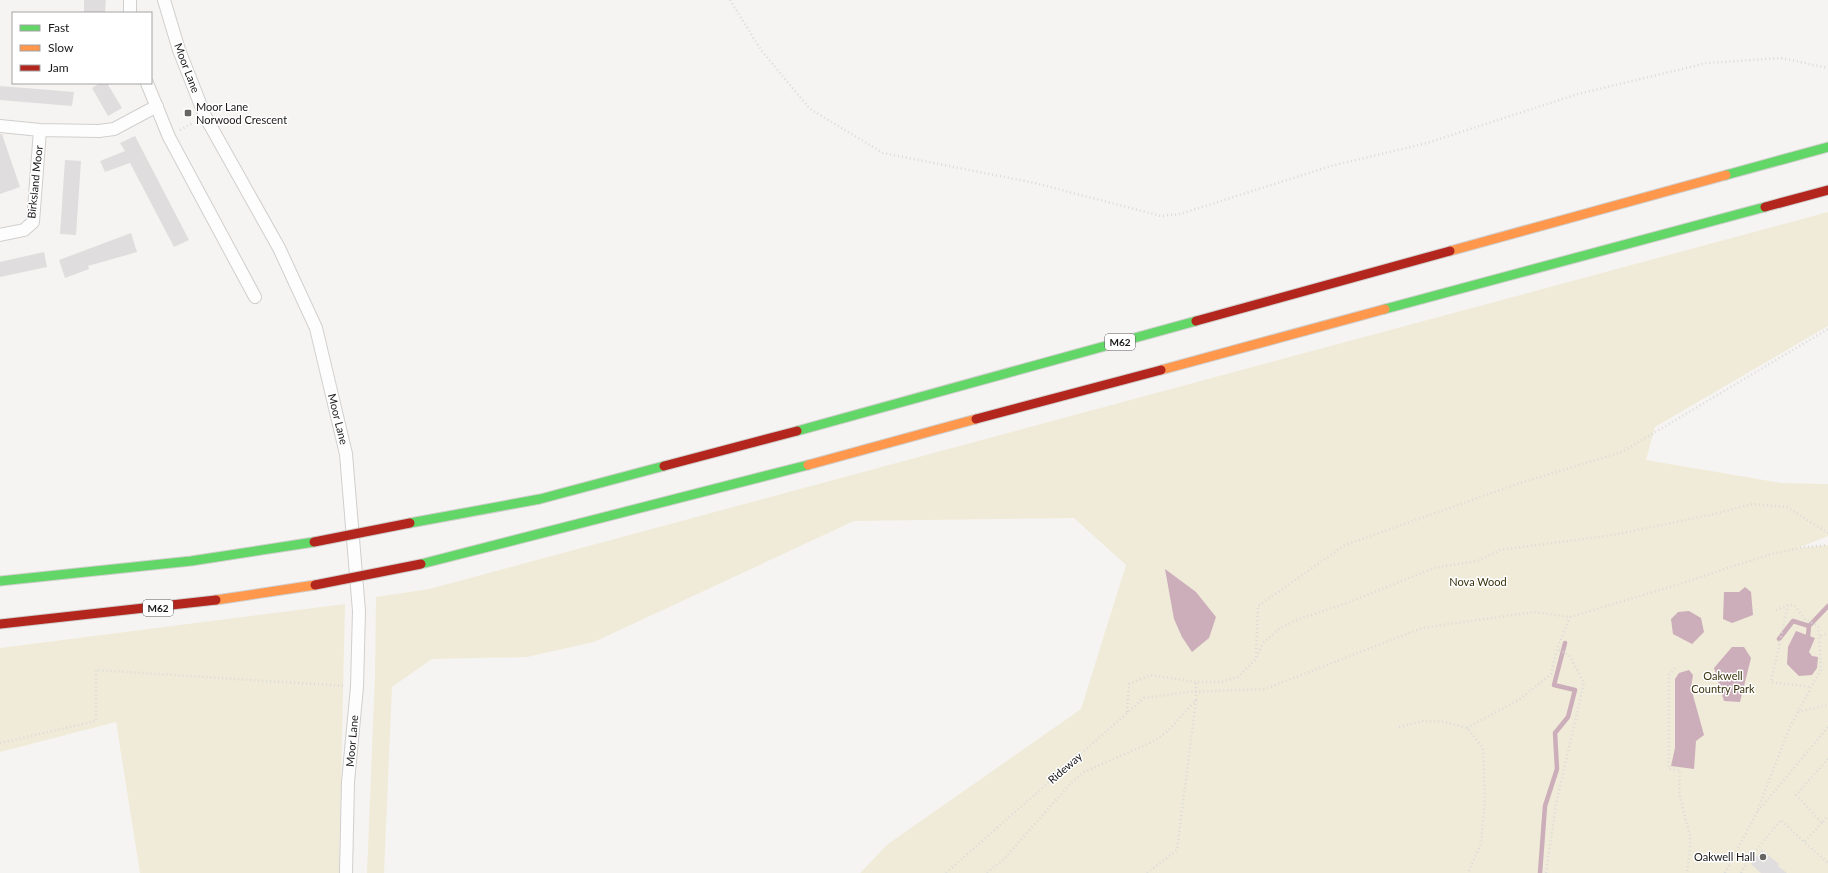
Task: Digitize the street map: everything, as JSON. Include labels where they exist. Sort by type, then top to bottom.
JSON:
[{"type":"highway","name":"M62","points":[[0,581],[191,561],[314,542],[540,499],[770,438],[1828,147]]},
{"type":"highway","name":"M62","points":[[0,624],[192,604],[315,585],[421,564],[766,476],[1828,190]]},
{"type":"street","points":[[130,0],[130,12]]},
{"type":"street","name":"Moor Lane","points":[[164,0],[179,50],[205,116],[279,248],[316,328],[346,454],[359,611],[357,687],[348,782],[346,873]]},
{"type":"street","points":[[147,84],[169,137],[255,298]]},
{"type":"street","name":"Birksland Moor","points":[[0,126],[40,130],[99,131],[114,129],[156,106]]},
{"type":"street","name":"Birksland Moor","points":[[0,235],[24,230],[33,222],[40,130]]},
{"type":"path","points":[[730,0],[761,50],[810,109],[883,153],[1035,183],[1161,216],[1180,214],[1331,166],[1426,143],[1578,94],[1706,63],[1781,58],[1828,68]]},
{"type":"path","points":[[169,137],[205,116]]},
{"type":"path","points":[[1256,659],[1258,606],[1345,545],[1517,484],[1622,452],[1828,329]]},
{"type":"path","points":[[1127,713],[1129,684],[1151,675],[1196,682],[1221,682],[1238,677],[1256,659],[1263,643],[1280,628],[1299,619],[1347,603],[1434,568],[1477,561],[1500,550],[1613,535],[1714,514],[1752,504],[1787,507],[1828,533]]},
{"type":"path","points":[[1467,728],[1520,699],[1551,674],[1557,649],[1570,617],[1772,554],[1805,547],[1828,545]]},
{"type":"path","points":[[1725,873],[1756,814],[1789,729],[1810,687],[1821,669],[1818,626],[1805,619],[1794,605],[1776,610]]},
{"type":"path","points":[[1787,606],[1770,682],[1810,687]]},
{"type":"path","name":"Rideway","points":[[946,873],[1144,698],[1196,692],[1265,689],[1422,628],[1534,612],[1570,617]]},
{"type":"path","points":[[1819,638],[1828,633]]},
{"type":"path","points":[[1546,873],[1556,804],[1584,683],[1569,655],[1557,649]]},
{"type":"path","points":[[1675,668],[1669,675],[1669,768],[1680,770],[1679,793],[1690,836],[1687,873]]},
{"type":"path","points":[[0,743],[96,721],[96,670],[357,687]]},
{"type":"path","points":[[1147,873],[1177,850],[1196,700],[1196,682]]},
{"type":"path","points":[[987,873],[1005,858],[1071,783],[1084,772],[1152,742],[1168,731],[1196,700]]},
{"type":"path","points":[[1798,712],[1828,704]]},
{"type":"path","points":[[1399,727],[1429,721],[1441,721],[1467,728],[1483,748],[1485,797],[1481,843],[1468,873]]},
{"type":"path","points":[[1756,814],[1828,727]]},
{"type":"path","points":[[1822,823],[1796,795],[1828,759]]},
{"type":"path","points":[[1804,842],[1828,816]]},
{"type":"path","points":[[1741,873],[1749,859],[1781,820],[1828,863]]},
{"type":"green space","points":[[1828,212],[1828,326],[1655,427],[1646,460],[1782,483],[1828,484],[1828,536],[1798,548],[1828,545],[1828,873],[860,873],[888,844],[1081,709],[1126,565],[1074,518],[854,521],[594,642],[527,657],[432,659],[392,687],[384,873],[367,873],[375,675],[376,597],[429,589]]},
{"type":"green space","points":[[345,604],[339,873],[140,873],[116,722],[0,752],[0,648]]},
{"type":"shaded area","points":[[1165,569],[1196,592],[1216,617],[1209,638],[1192,652],[1182,637],[1174,619]]},
{"type":"shaded area","points":[[1745,587],[1751,592],[1753,615],[1732,623],[1723,619],[1724,592],[1739,592]]},
{"type":"shaded area","points":[[1689,611],[1701,618],[1704,632],[1692,644],[1673,634],[1671,619],[1678,612]]},
{"type":"shaded area","points":[[1796,631],[1815,638],[1809,652],[1812,656],[1818,657],[1817,668],[1812,675],[1799,676],[1787,664],[1788,647]]},
{"type":"shaded area","points":[[1732,647],[1744,647],[1751,658],[1740,702],[1724,701],[1714,668]]},
{"type":"shaded area","points":[[1689,670],[1693,675],[1691,688],[1704,735],[1696,741],[1694,769],[1671,766],[1675,748],[1675,679],[1679,673]]},
{"type":"building","points":[[84,0],[106,0],[105,12],[84,12]]},
{"type":"building","points":[[98,84],[108,84],[122,108],[108,116],[92,88]]},
{"type":"building","points":[[0,86],[74,92],[72,106],[0,100]]},
{"type":"building","points":[[0,134],[2,134],[20,187],[0,194]]},
{"type":"building","points":[[135,136],[189,240],[174,247],[130,163],[105,172],[100,161],[125,151],[120,143]]},
{"type":"building","points":[[65,160],[81,161],[76,235],[60,234]]},
{"type":"building","points":[[131,233],[137,252],[88,266],[89,269],[65,278],[59,260]]},
{"type":"building","points":[[44,252],[47,267],[0,277],[0,262]]},
{"type":"building","name":"Oakwell Hall","points":[[1762,850],[1779,864],[1778,866],[1787,873],[1761,873],[1751,864]]},
{"type":"waterway","points":[[1808,636],[1809,626],[1828,606]]},
{"type":"waterway","points":[[1779,639],[1793,621],[1809,626]]},
{"type":"waterway","points":[[1540,873],[1545,806],[1557,769],[1555,733],[1568,717],[1575,690],[1554,685],[1565,643]]},
{"type":"traffic: fast","points":[[1726,175],[1828,147]]},
{"type":"traffic: fast","points":[[1385,309],[1765,207]]},
{"type":"traffic: fast","points":[[797,431],[1196,321]]},
{"type":"traffic: fast","points":[[421,564],[808,465]]},
{"type":"traffic: fast","points":[[410,523],[540,499],[664,466]]},
{"type":"traffic: fast","points":[[0,581],[191,561],[314,542]]},
{"type":"traffic: slow","points":[[1450,251],[1726,175]]},
{"type":"traffic: slow","points":[[1161,370],[1385,309]]},
{"type":"traffic: slow","points":[[808,465],[976,419]]},
{"type":"traffic: slow","points":[[216,600],[315,585]]},
{"type":"traffic: jam","points":[[1765,207],[1828,190]]},
{"type":"traffic: jam","points":[[1196,321],[1450,251]]},
{"type":"traffic: jam","points":[[976,419],[1161,370]]},
{"type":"traffic: jam","points":[[664,466],[797,431]]},
{"type":"traffic: jam","points":[[314,542],[410,523]]},
{"type":"traffic: jam","points":[[315,585],[421,564]]},
{"type":"traffic: jam","points":[[0,624],[216,600]]},
{"type":"place","name":"Moor Lane Norwood Crescent","points":[[188,113]]},
{"type":"place","name":"Oakwell Hall","points":[[1763,857]]},
{"type":"park label","name":"Nova Wood","points":[[1478,582]]},
{"type":"park label","name":"Oakwell Country Park","points":[[1723,682]]}]
